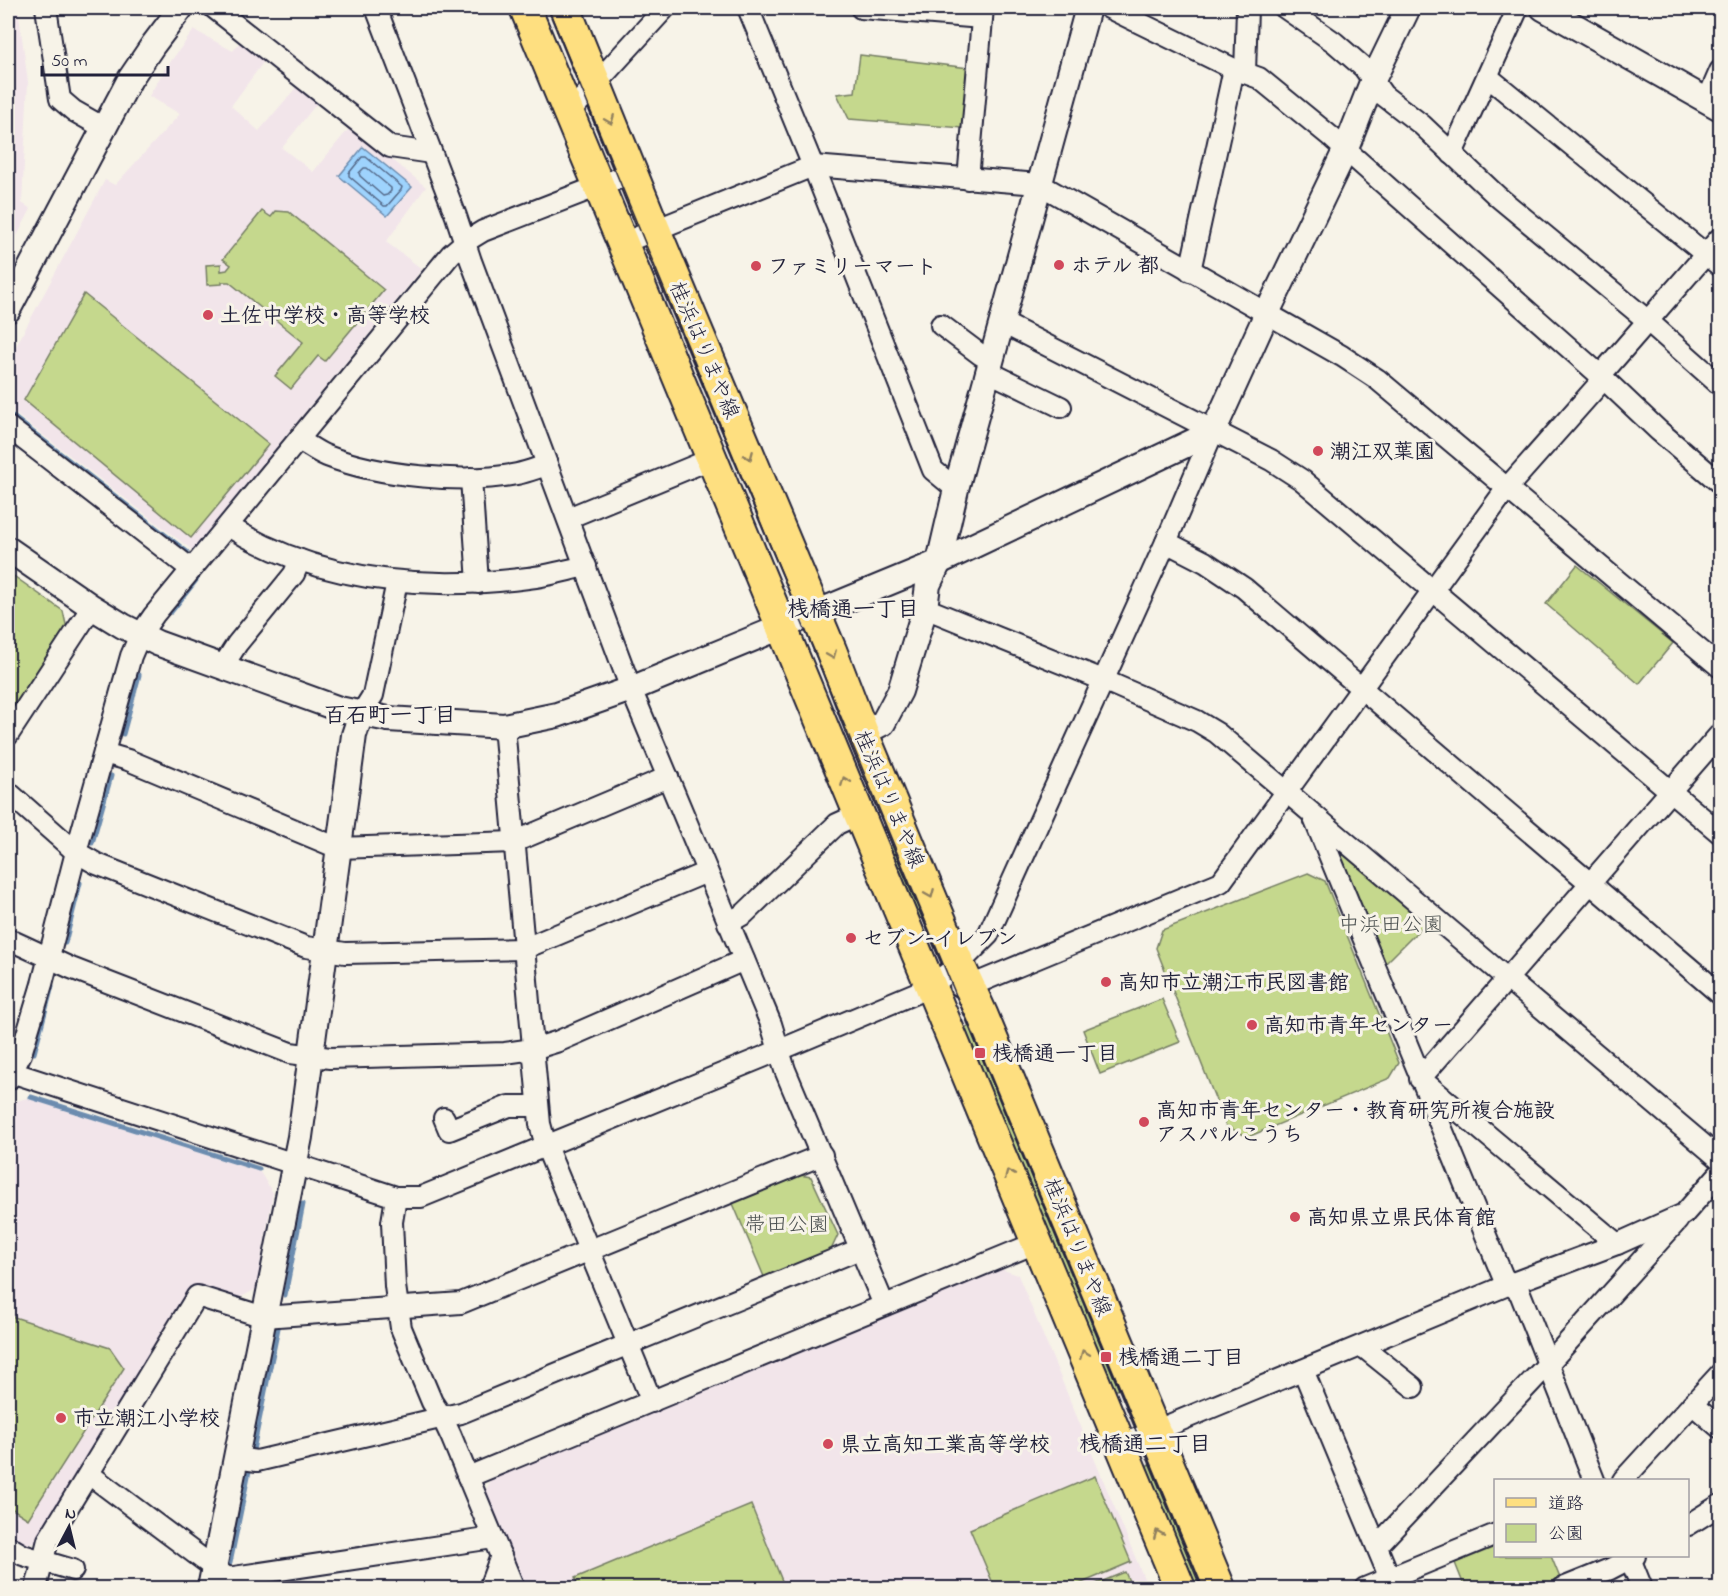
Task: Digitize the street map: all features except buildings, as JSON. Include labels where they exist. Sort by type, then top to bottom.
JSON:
[{"type":"main road","name":"桂浜はりまや線","points":[[525,8],[1180,1588]]},
{"type":"main road","name":"桂浜はりまや線","points":[[565,8],[815,613],[862,733],[1220,1588]]},
{"type":"street","points":[[46,8],[60,99],[74,111],[104,128]]},
{"type":"street","points":[[8,310],[15,280],[130,79],[181,8]]},
{"type":"street","points":[[214,8],[390,147],[431,153]]},
{"type":"street","points":[[376,8],[631,689],[771,1024],[785,1070],[884,1305]]},
{"type":"street","points":[[569,113],[665,8]]},
{"type":"street","points":[[748,8],[933,470],[956,489]]},
{"type":"street","points":[[861,8],[982,13],[968,179]]},
{"type":"street","points":[[862,733],[883,723],[900,691],[925,608],[928,585],[939,562],[956,489],[1088,8]]},
{"type":"street","points":[[1109,8],[1259,78],[1345,151],[1720,483]]},
{"type":"street","points":[[1190,271],[1240,71],[1247,8]]},
{"type":"street","points":[[1285,8],[1334,42],[1364,68],[1383,95],[1422,125],[1497,196],[1648,321],[1720,385]]},
{"type":"street","points":[[964,975],[988,935],[1166,542],[1213,432],[1345,151],[1373,80],[1408,8]]},
{"type":"street","points":[[1452,154],[1518,8]]},
{"type":"street","points":[[1544,8],[1714,105],[1720,70]]},
{"type":"street","points":[[1488,77],[1713,260]]},
{"type":"street","points":[[623,243],[813,166],[1039,184],[1342,356],[1377,379],[1720,666]]},
{"type":"street","points":[[632,173],[483,231],[451,254],[191,569],[140,635],[131,656],[75,852],[21,1054],[9,1074],[295,1163],[396,1197],[421,1197],[930,987],[1221,882],[1508,488],[1600,382],[1605,370],[1648,321],[1713,260],[1720,238]]},
{"type":"street","points":[[1003,322],[1271,460],[1302,480],[1720,833]]},
{"type":"street","points":[[941,325],[981,355],[991,366],[1061,407]]},
{"type":"street","points":[[8,427],[191,569]]},
{"type":"street","points":[[8,549],[92,607],[140,635],[339,709],[388,719],[504,726],[557,715],[631,689],[939,562],[1213,432]]},
{"type":"street","points":[[299,440],[325,455],[359,466],[402,474],[471,478],[516,474],[548,465]]},
{"type":"street","points":[[568,518],[711,459]]},
{"type":"street","points":[[471,478],[477,583]]},
{"type":"street","points":[[228,525],[256,543],[300,560],[355,576],[397,582],[477,583],[530,578],[586,566]]},
{"type":"street","points":[[1166,542],[1205,562],[1244,588],[1720,994]]},
{"type":"street","points":[[223,666],[237,644],[294,573],[300,560]]},
{"type":"street","points":[[223,1581],[235,1458],[295,1163],[354,735],[361,714],[374,695],[397,582]]},
{"type":"street","points":[[8,735],[92,607]]},
{"type":"street","points":[[925,608],[1103,680],[1197,721],[1217,733],[1720,1160]]},
{"type":"street","points":[[504,726],[540,1124],[546,1146],[652,1402]]},
{"type":"street","points":[[1420,1079],[1592,884],[1720,734]]},
{"type":"street","points":[[104,753],[128,760],[338,848],[514,842],[668,777]]},
{"type":"street","points":[[8,792],[75,852],[97,864],[306,947],[325,952],[523,949],[707,872]]},
{"type":"street","points":[[1312,813],[1503,1277],[1520,1293],[1594,1479]]},
{"type":"street","points":[[728,923],[744,914],[837,824],[859,814]]},
{"type":"street","points":[[8,939],[48,958],[290,1053],[330,1058],[505,1053],[533,1049],[559,1041],[744,960]]},
{"type":"street","points":[[1420,1079],[1617,1244]]},
{"type":"street","points":[[444,1118],[449,1130],[509,1106],[538,1106]]},
{"type":"street","points":[[36,1588],[48,1540],[197,1296],[264,1317],[461,1303],[822,1155]]},
{"type":"street","points":[[1377,1546],[1548,1364],[1684,1214],[1718,1181]]},
{"type":"street","points":[[396,1197],[392,1222],[401,1328],[432,1401],[442,1417],[514,1588]]},
{"type":"street","points":[[1121,1445],[1510,1284],[1617,1244],[1684,1214]]},
{"type":"street","points":[[468,1477],[1038,1242]]},
{"type":"street","points":[[235,1458],[257,1461],[460,1413],[860,1249]]},
{"type":"street","points":[[1362,1346],[1413,1387]]},
{"type":"street","points":[[1303,1370],[1392,1583]]},
{"type":"street","points":[[1624,1479],[1720,1374]]},
{"type":"street","points":[[1692,1404],[1720,1428]]},
{"type":"street","points":[[89,1474],[223,1581],[493,1538]]},
{"type":"street","points":[[1689,1524],[1720,1505]]},
{"type":"street","points":[[1365,1588],[1392,1583],[1494,1535]]},
{"type":"street","points":[[8,1546],[23,1555],[73,1570]]},
{"type":"street","points":[[489,1588],[501,1556]]},
{"type":"street","points":[[1563,1588],[1610,1569],[1629,1557]]},
{"type":"street","points":[[1631,1557],[1641,1588]]},
{"type":"shaded area","points":[[8,8],[18,8],[28,82],[22,203],[31,209],[8,253]]},
{"type":"shaded area","name":"土佐中学校・高等学校","points":[[194,30],[233,51],[243,38],[267,57],[231,106],[259,131],[299,84],[320,99],[282,148],[313,172],[351,126],[426,187],[386,242],[422,269],[192,550],[8,408],[8,361],[105,180],[115,185],[180,114],[149,96],[165,69]]},
{"type":"shaded area","name":"市立潮江小学校","points":[[27,1098],[260,1172],[273,1193],[256,1289],[236,1300],[195,1287],[39,1542],[25,1545],[8,1535],[8,1110],[13,1102]]},
{"type":"shaded area","name":"県立高知工業高等学校","points":[[998,1268],[1018,1275],[1148,1588],[522,1588],[484,1496],[492,1476]]},
{"type":"green space","points":[[860,55],[969,68],[963,128],[849,119],[837,94],[855,92]]},
{"type":"green space","points":[[262,211],[271,217],[276,211],[289,212],[384,290],[325,361],[318,356],[291,389],[275,376],[303,342],[229,282],[207,285],[206,265],[221,264],[221,271],[227,270],[231,265],[223,259]]},
{"type":"green space","points":[[84,294],[269,444],[191,538],[24,400]]},
{"type":"green space","points":[[1577,565],[1673,643],[1639,684],[1546,604]]},
{"type":"green space","points":[[8,572],[63,611],[67,629],[8,718]]},
{"type":"green space","points":[[896,843],[926,916],[914,921],[884,849]]},
{"type":"green space","name":"中浜田公園","points":[[1333,844],[1427,922],[1382,967]]},
{"type":"green space","points":[[1308,873],[1325,881],[1399,1063],[1390,1078],[1248,1137],[1226,1126],[1156,948],[1162,930]]},
{"type":"green space","points":[[1162,999],[1180,1042],[1100,1074],[1083,1030]]},
{"type":"green space","points":[[972,1025],[1122,1388],[1109,1393],[958,1030]]},
{"type":"green space","name":"帯田公園","points":[[794,1174],[811,1177],[838,1235],[830,1252],[765,1279],[731,1199]]},
{"type":"green space","points":[[8,1315],[110,1348],[124,1368],[28,1519],[8,1506]]},
{"type":"green space","points":[[1153,1463],[1205,1588],[1190,1588],[1140,1468]]},
{"type":"green space","points":[[1095,1476],[1131,1562],[1070,1588],[995,1588],[970,1529]]},
{"type":"green space","points":[[751,1505],[785,1588],[579,1588],[575,1578]]},
{"type":"green space","points":[[1494,1547],[1494,1557],[1551,1557],[1562,1583],[1548,1588],[1465,1588],[1455,1563]]},
{"type":"green space","points":[[1125,1572],[1132,1588],[1086,1588]]},
{"type":"water","points":[[363,147],[412,187],[387,216],[339,176]]},
{"type":"waterway","points":[[8,413],[187,552]]},
{"type":"waterway","points":[[171,612],[197,579]]},
{"type":"waterway","points":[[123,734],[139,675]]},
{"type":"waterway","points":[[92,843],[111,776]]},
{"type":"waterway","points":[[65,943],[80,883]]},
{"type":"waterway","points":[[34,1053],[52,986]]},
{"type":"waterway","points":[[31,1097],[259,1169]]},
{"type":"waterway","points":[[285,1295],[303,1204]]},
{"type":"waterway","points":[[253,1450],[278,1328]]},
{"type":"waterway","points":[[230,1563],[249,1471]]},
{"type":"tram line","points":[[548,8],[1201,1588]]},
{"type":"place","name":"ホテル 都","points":[[1059,265]]},
{"type":"place","name":"ファミリーマート","points":[[756,266]]},
{"type":"place","name":"土佐中学校・高等学校","points":[[208,315]]},
{"type":"place","name":"潮江双葉園","points":[[1318,451]]},
{"type":"place","name":"セブン-イレブン","points":[[851,938]]},
{"type":"place","name":"高知市立潮江市民図書館","points":[[1106,982]]},
{"type":"place","name":"高知市青年センター","points":[[1252,1025]]},
{"type":"place","name":"桟橋通一丁目","points":[[980,1053]]},
{"type":"place","name":"高知市青年センター・教育研究所複合施設 アスパルこうち","points":[[1144,1122]]},
{"type":"place","name":"高知県立県民体育館","points":[[1295,1217]]},
{"type":"place","name":"桟橋通二丁目","points":[[1106,1357]]},
{"type":"place","name":"市立潮江小学校","points":[[61,1418]]},
{"type":"place","name":"県立高知工業高等学校","points":[[828,1444]]},
{"type":"district","name":"桟橋通一丁目","points":[[853,608]]},
{"type":"district","name":"百石町一丁目","points":[[390,714]]},
{"type":"district","name":"桟橋通二丁目","points":[[1145,1443]]}]
